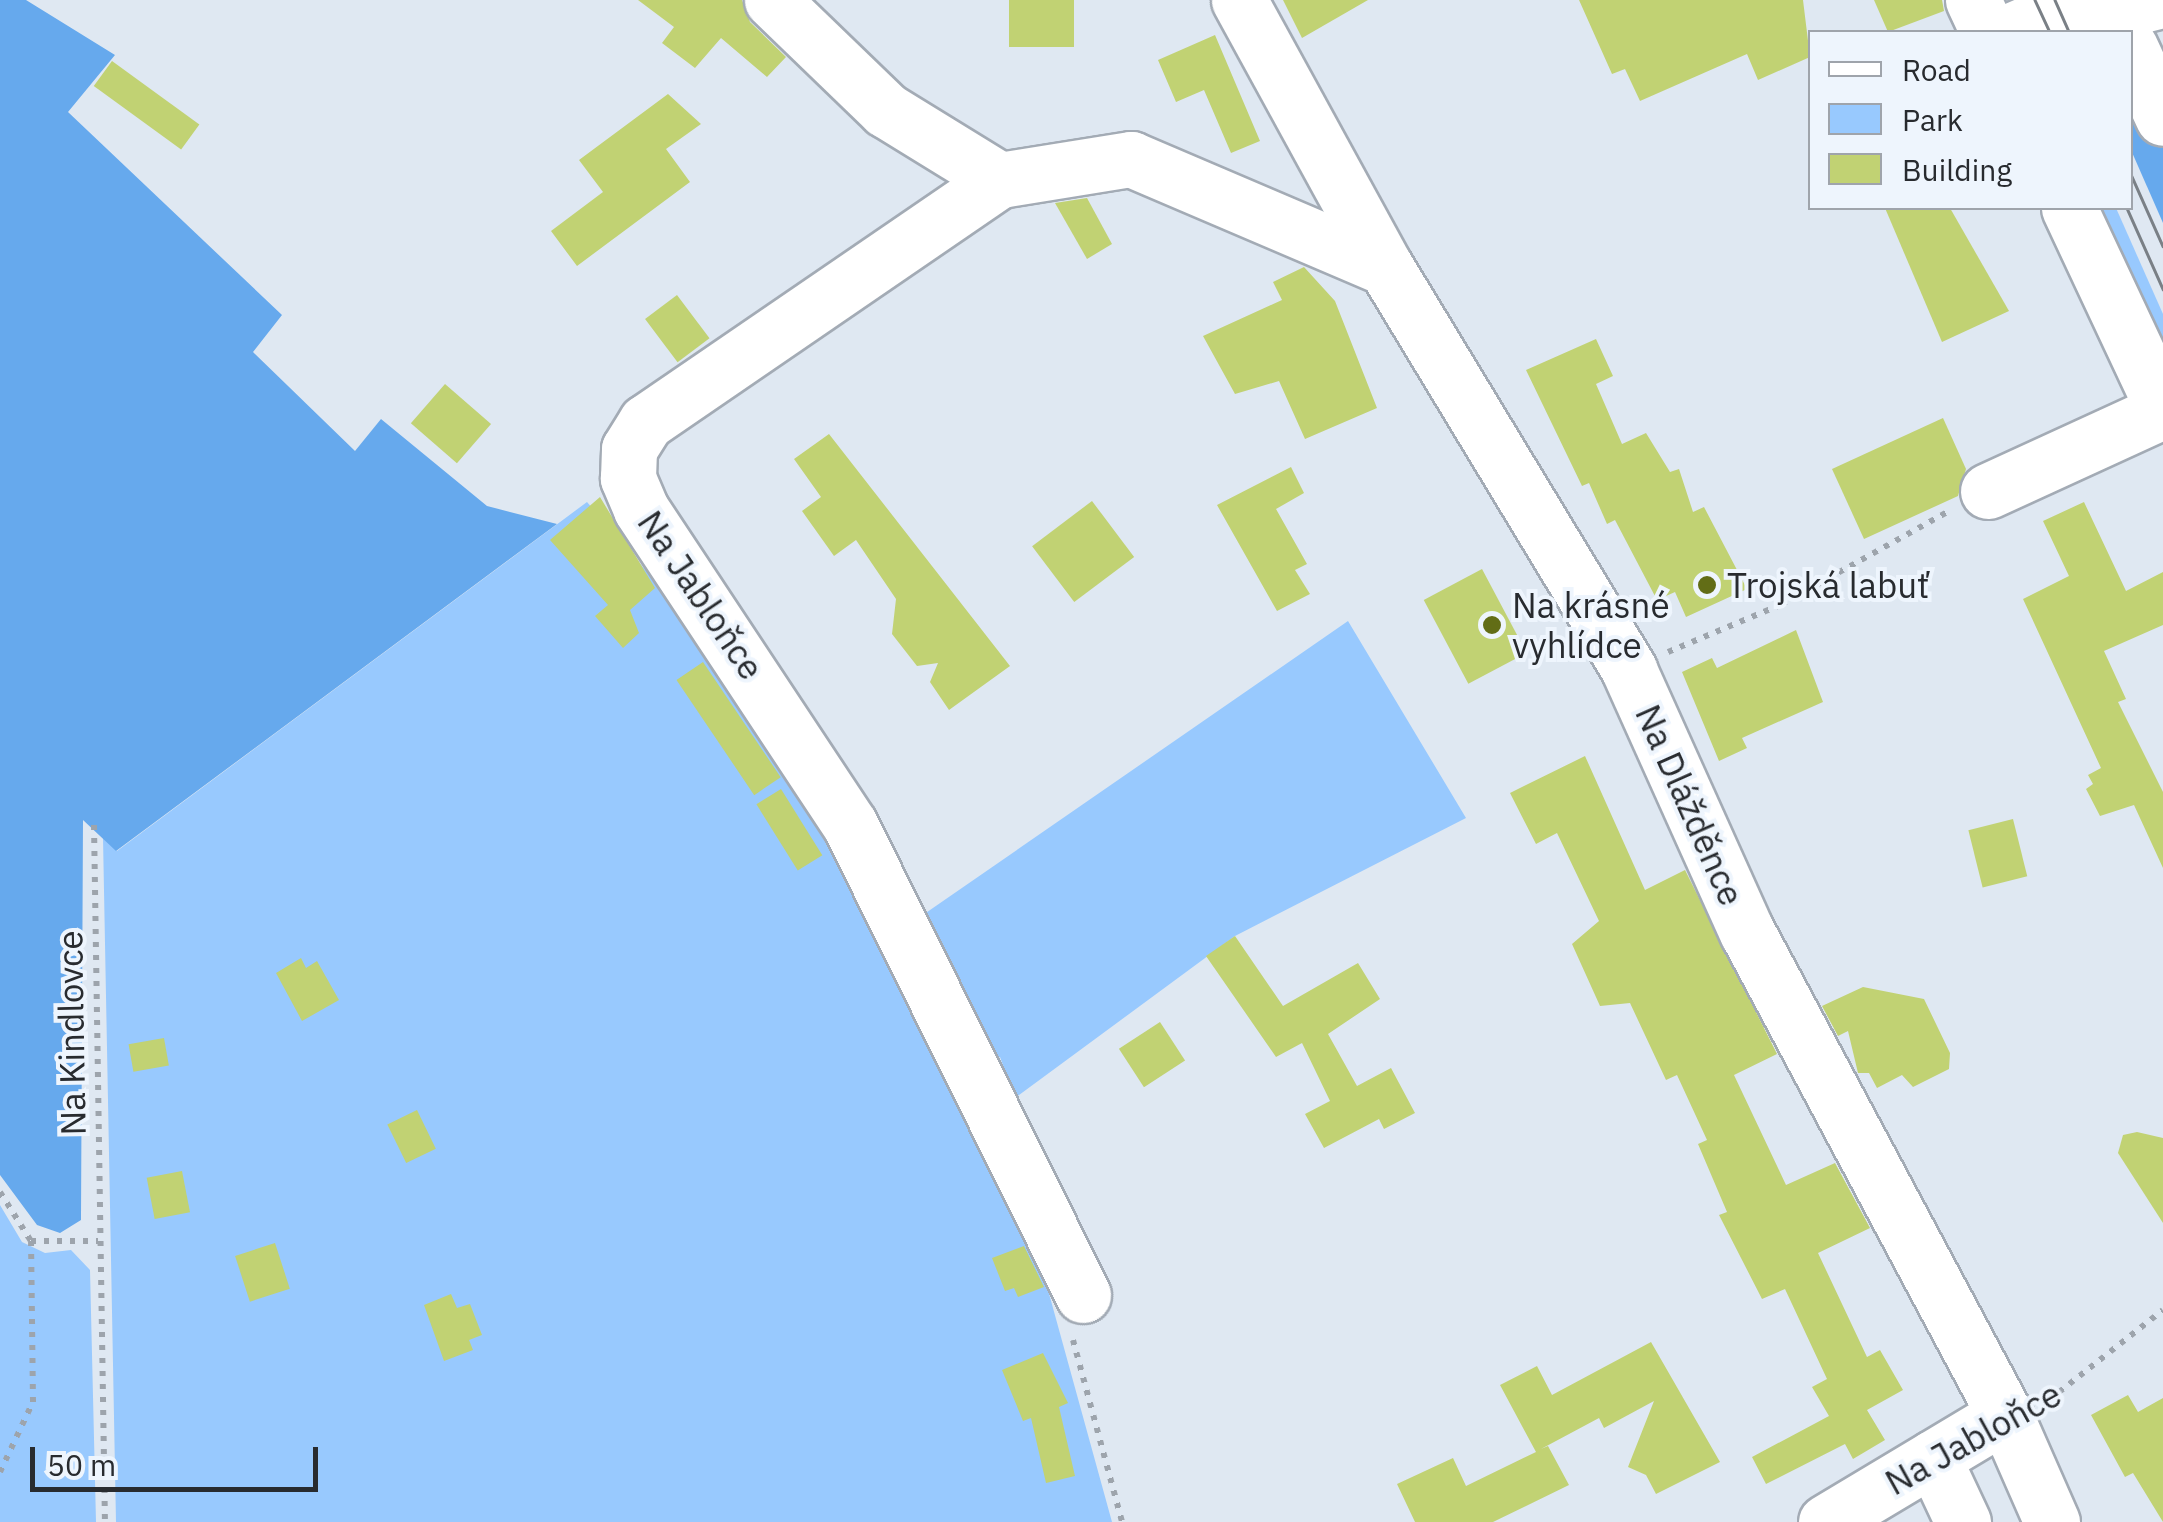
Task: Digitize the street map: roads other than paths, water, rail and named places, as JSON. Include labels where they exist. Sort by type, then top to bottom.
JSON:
[{"type":"street","points":[[772,0],[886,110],[1000,180]]},
{"type":"street","name":"Na Dlážděnce","points":[[1238,0],[1386,268],[1628,670],[1747,932],[2005,1414],[2052,1522]]},
{"type":"street","points":[[1973,0],[1987,30]]},
{"type":"street","points":[[2013,30],[2059,10],[2133,23],[2163,118]]},
{"type":"street","name":"Na Jabloňce","points":[[1077,1313],[850,825],[628,478],[630,449],[646,422],[1000,180],[1131,159],[1386,268]]},
{"type":"street","points":[[1988,491],[2163,410],[2070,210]]},
{"type":"street","name":"Na Jabloňce","points":[[1826,1522],[2005,1414]]},
{"type":"street","points":[[1933,1458],[1963,1522]]},
{"type":"tram line","points":[[2035,0],[2049,30]]},
{"type":"tram line","points":[[2055,0],[2068,30]]},
{"type":"tram line","points":[[2133,179],[2163,246]]},
{"type":"tram line","points":[[2128,210],[2163,289]]},
{"type":"place","name":"Trojská labuť","points":[[1707,585]]},
{"type":"place","name":"Na krásné vyhlídce","points":[[1492,625]]}]
